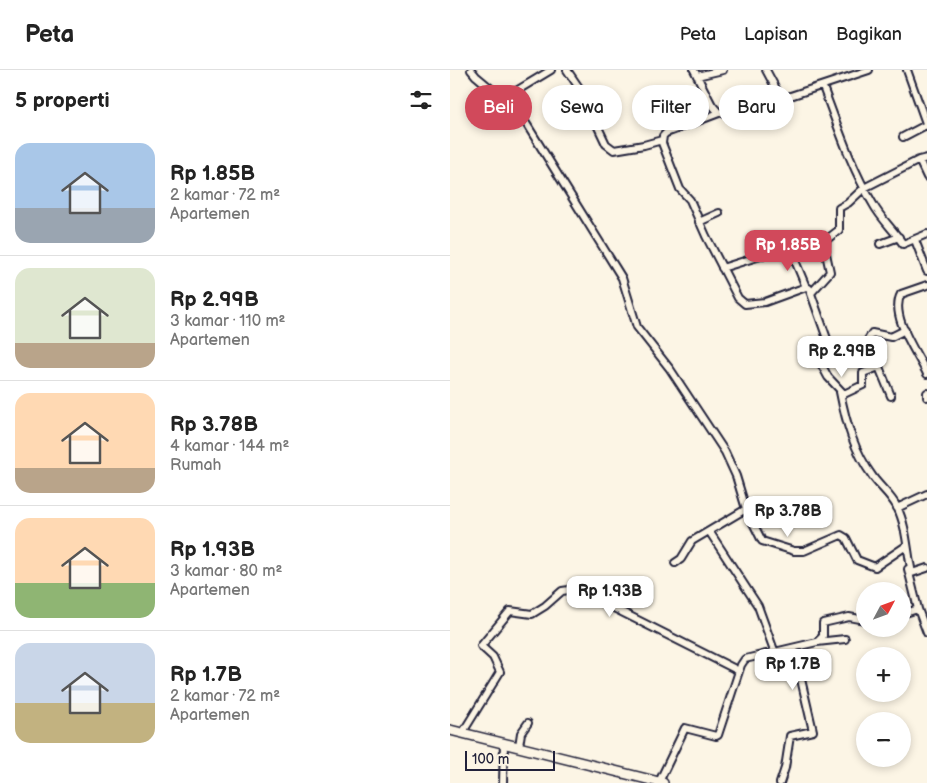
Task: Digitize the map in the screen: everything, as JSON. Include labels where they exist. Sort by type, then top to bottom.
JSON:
[{"type":"main road","points":[[450,730],[661,782]]},
{"type":"street","points":[[471,70],[488,85]]},
{"type":"street","points":[[526,85],[551,70]]},
{"type":"street","points":[[567,70],[577,85]]},
{"type":"street","points":[[719,112],[712,106],[695,73],[724,70]]},
{"type":"street","points":[[766,70],[774,85]]},
{"type":"street","points":[[794,95],[822,87],[869,70]]},
{"type":"street","points":[[904,137],[927,126],[907,70]]},
{"type":"street","points":[[822,87],[848,156],[864,188],[885,222],[903,244],[927,234]]},
{"type":"street","points":[[600,130],[606,144],[614,150],[662,140],[666,133],[719,113]]},
{"type":"street","points":[[530,130],[622,278],[637,327],[670,369],[725,452],[736,476],[746,510],[762,541],[794,551],[804,551],[842,535],[846,538],[856,560],[875,567],[904,548]]},
{"type":"street","points":[[662,140],[680,189],[690,200],[699,222],[738,298],[745,304],[765,302],[806,287]]},
{"type":"street","points":[[812,292],[830,272],[824,249],[826,240],[839,230],[839,208],[848,203],[864,188],[919,160],[927,158]]},
{"type":"street","points":[[919,160],[927,177]]},
{"type":"street","points":[[699,222],[718,213]]},
{"type":"street","points":[[880,244],[899,237]]},
{"type":"street","points":[[914,240],[927,271]]},
{"type":"street","points":[[722,268],[786,248],[791,251],[806,287],[812,292],[831,352],[820,362],[840,392],[846,422],[857,453],[876,481],[889,493],[905,528],[904,548],[918,609],[927,633]]},
{"type":"street","points":[[927,285],[901,294],[897,310],[913,352],[920,357],[927,374]]},
{"type":"street","points":[[857,346],[866,343],[872,333],[891,336],[905,330]]},
{"type":"street","points":[[840,392],[844,394],[863,385],[862,374],[879,367],[891,396]]},
{"type":"street","points":[[897,508],[927,494]]},
{"type":"street","points":[[675,563],[682,559],[689,544],[746,510]]},
{"type":"street","points":[[709,531],[758,606],[776,653]]},
{"type":"street","points":[[904,548],[912,573],[927,568]]},
{"type":"street","points":[[463,732],[500,672],[493,657],[481,646],[510,611],[532,614],[545,606],[562,591],[576,589],[739,671]]},
{"type":"street","points":[[911,611],[918,609]]},
{"type":"street","points":[[817,642],[822,636],[823,623],[849,617],[856,618]]},
{"type":"street","points":[[661,782],[684,728],[718,735],[739,671],[745,659],[794,649],[817,642],[845,639]]},
{"type":"street","points":[[780,783],[785,768],[790,736],[813,731],[794,649]]},
{"type":"street","points":[[519,746],[521,734],[528,723]]},
{"type":"street","points":[[503,783],[504,743]]}]
